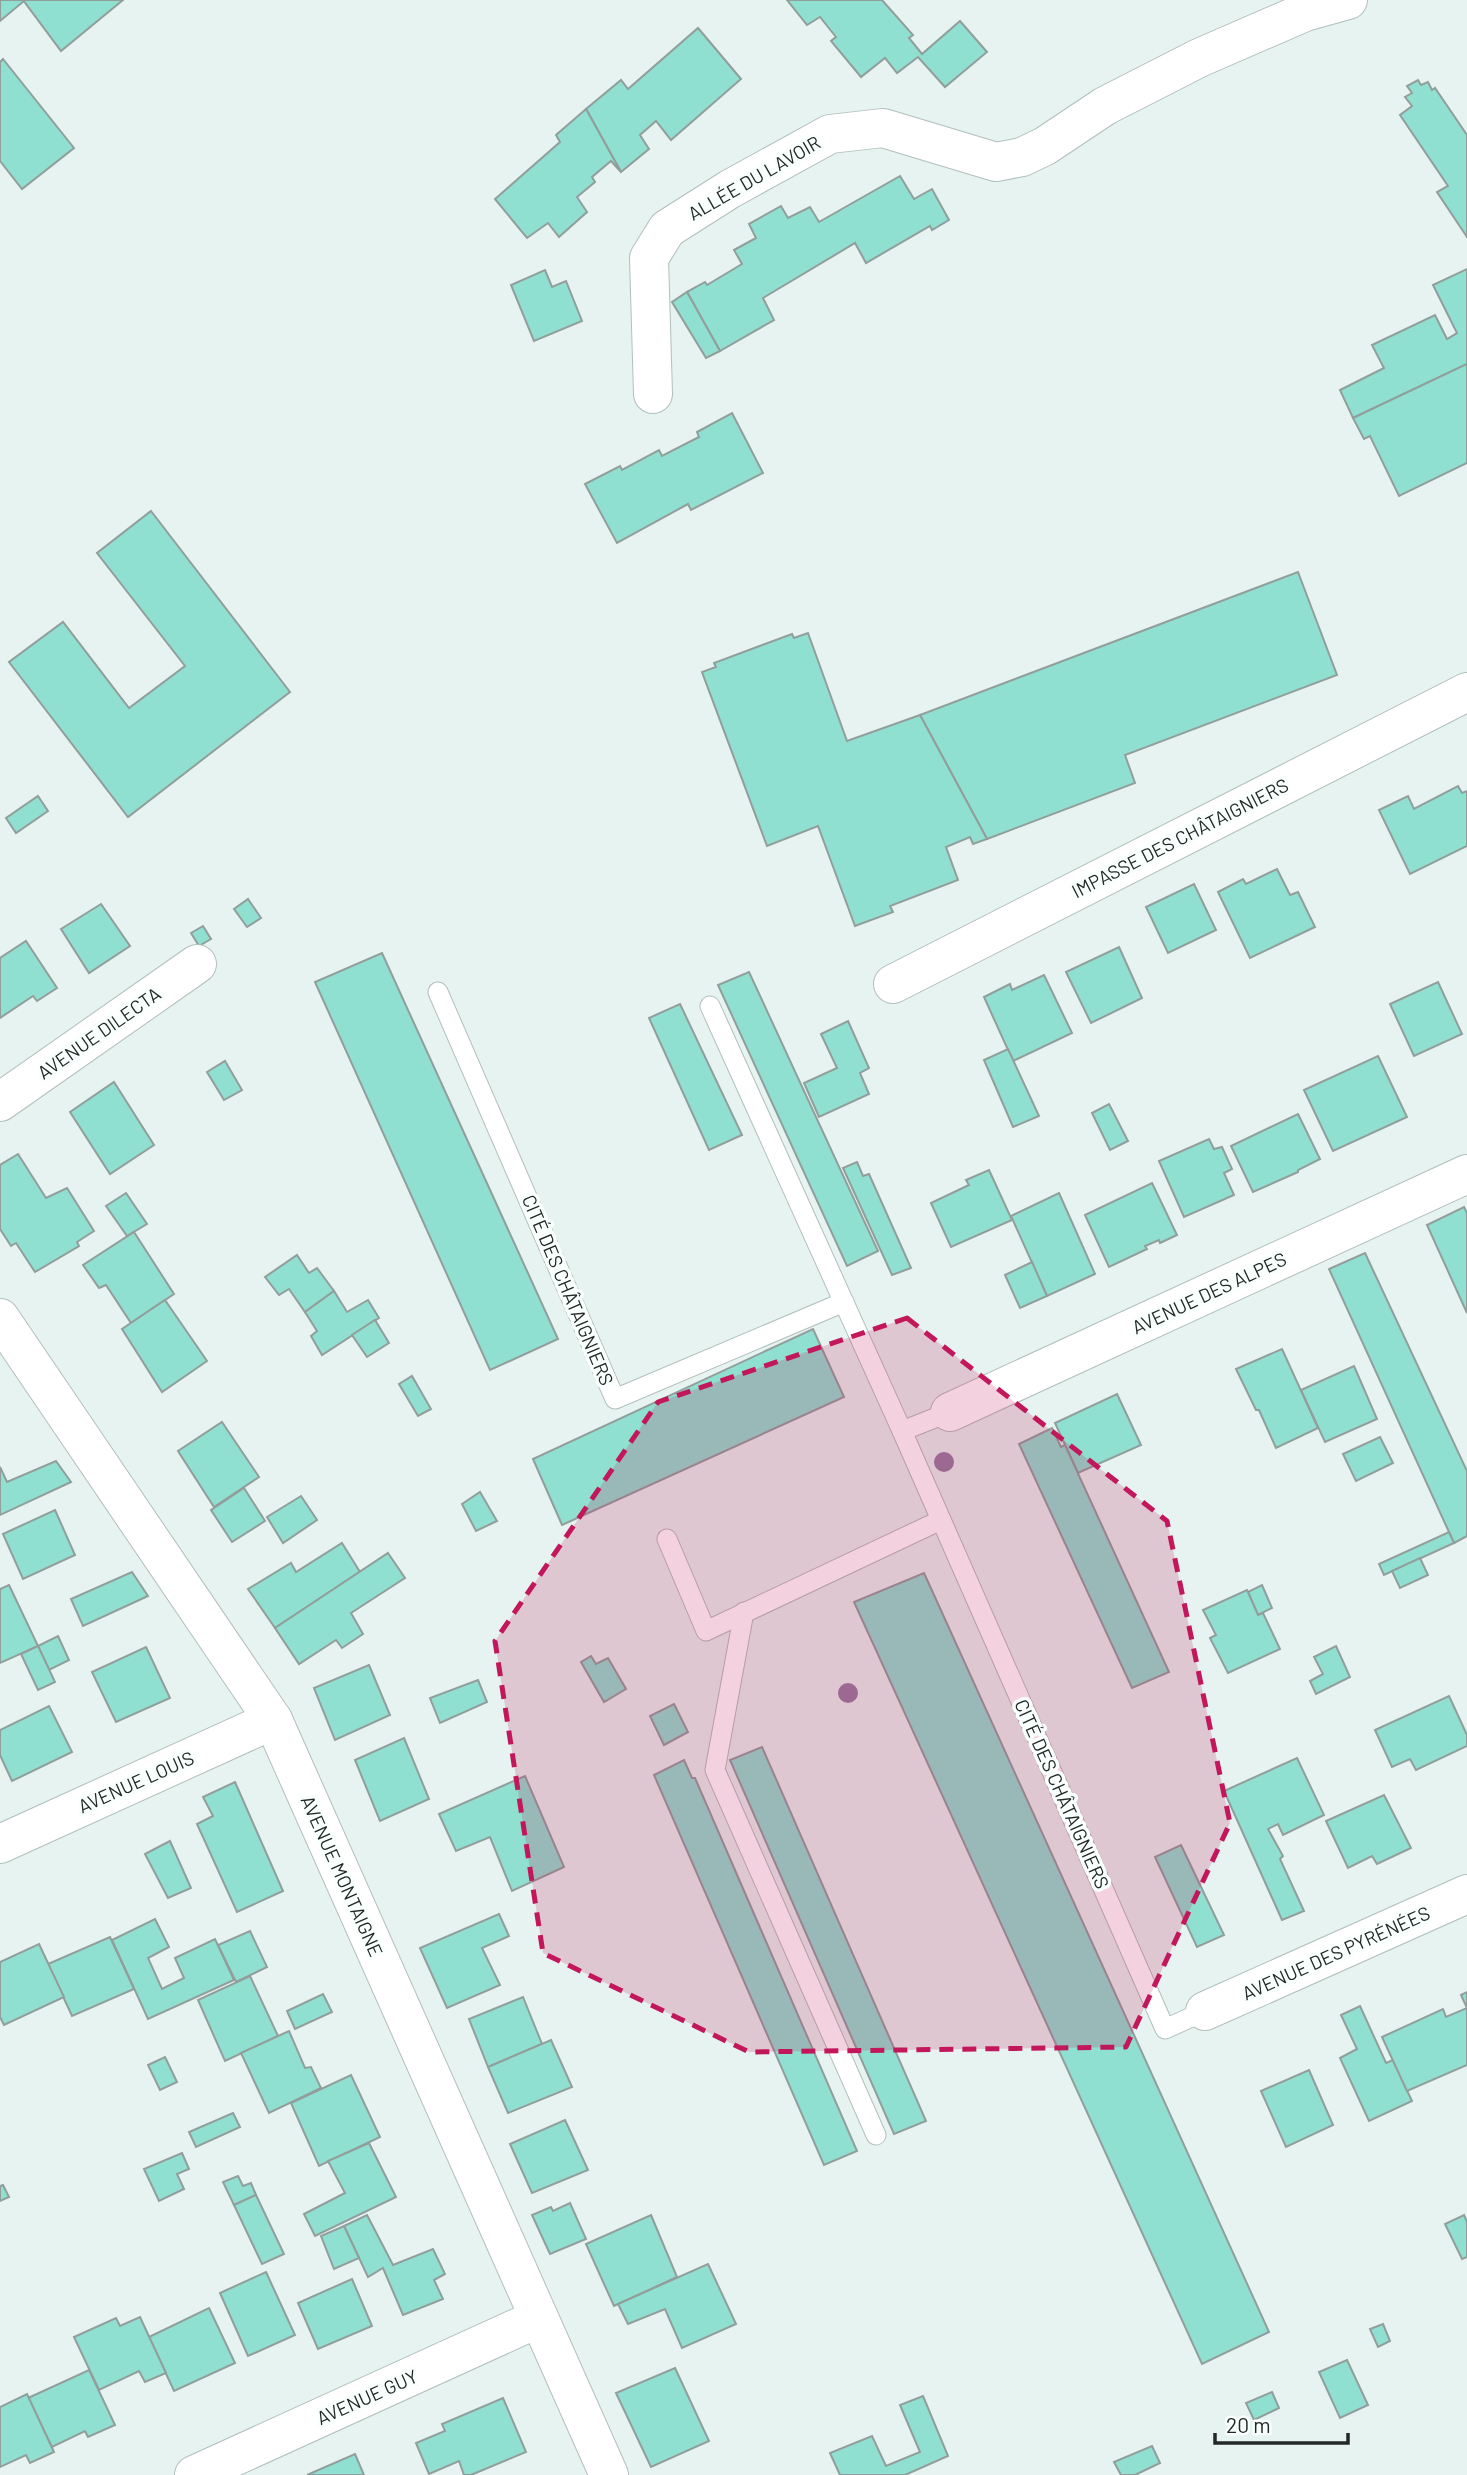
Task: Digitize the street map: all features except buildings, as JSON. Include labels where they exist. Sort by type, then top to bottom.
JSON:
[{"type":"street","name":"ALLÉE DU LAVOIR","points":[[653,394],[649,258],[667,229],[730,189],[830,134],[883,128],[996,162],[1022,158],[1105,106],[1199,58],[1305,12],[1348,0]]},
{"type":"street","name":"IMPASSE DES CHÂTAIGNIERS","points":[[893,984],[1467,692]]},
{"type":"street","name":"AVENUE DILECTA","points":[[0,1102],[197,964]]},
{"type":"street","name":"AVENUE DES ALPES","points":[[950,1412],[1467,1174]]},
{"type":"street","name":"AVENUE MONTAIGNE","points":[[0,1318],[273,1720],[609,2475]]},
{"type":"street","name":"AVENUE LOUIS","points":[[0,1844],[273,1720]]},
{"type":"street","name":"AVENUE DES PYRÉNÉES","points":[[1205,2011],[1467,1894]]},
{"type":"street","name":"AVENUE GUY","points":[[194,2475],[539,2318]]},
{"type":"lane","name":"CITÉ DES CHÂTAIGNIERS","points":[[438,992],[615,1399],[844,1302]]},
{"type":"lane","name":"CITÉ DES CHÂTAIGNIERS","points":[[710,1006],[902,1431],[1166,2029],[1205,2011]]},
{"type":"lane","points":[[902,1431],[950,1412]]},
{"type":"lane","points":[[667,1539],[706,1630],[941,1520]]},
{"type":"lane","points":[[744,1612],[715,1770],[876,2135]]},
{"type":"highlighted area","points":[[907,1318],[1167,1521],[1230,1823],[1126,2047],[749,2052],[543,1953],[495,1641],[658,1402]]}]
